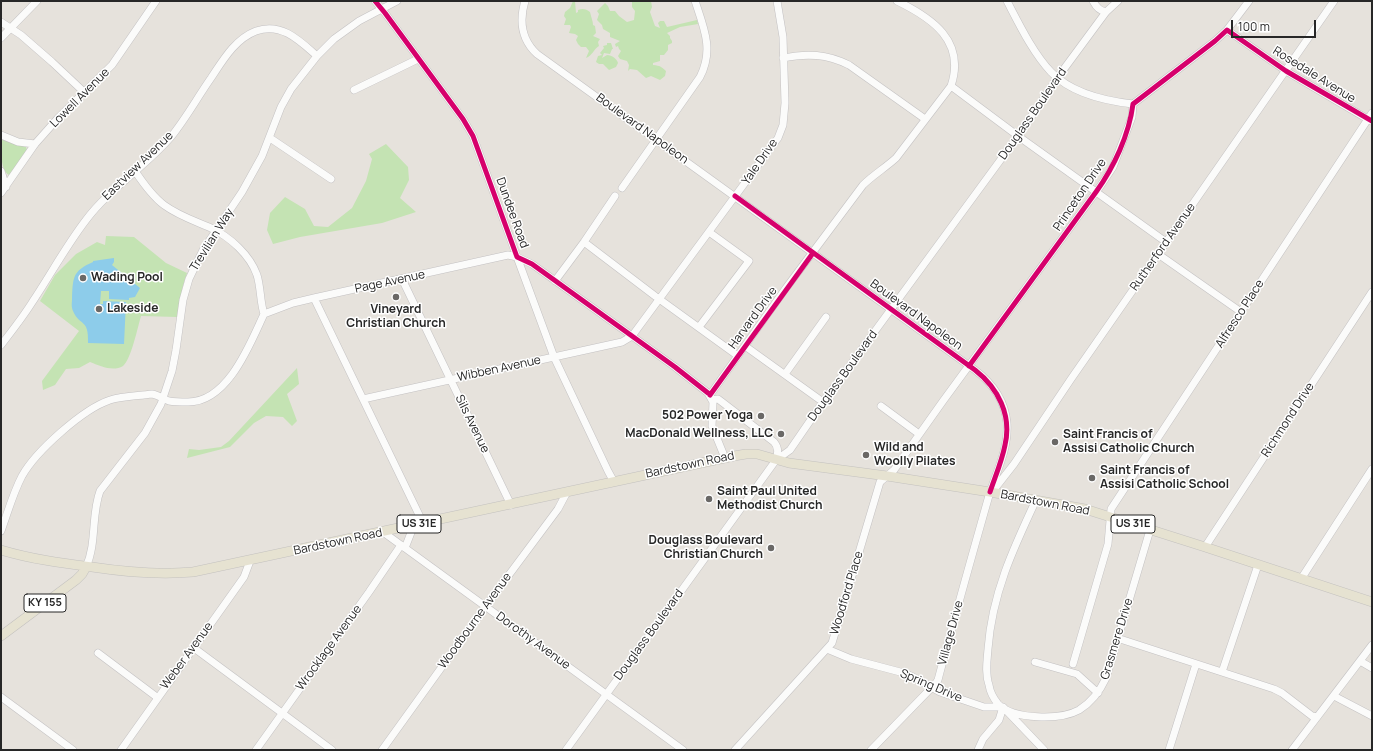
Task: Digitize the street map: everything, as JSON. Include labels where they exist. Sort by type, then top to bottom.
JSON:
[{"type":"main road","name":"Bardstown Road","points":[[1,550],[33,558],[86,567],[131,572],[181,573],[204,571],[746,454],[762,455],[789,463],[990,492],[1084,509],[1110,516],[1372,602]]},
{"type":"main road","name":"KY 155","points":[[1,636],[76,580],[86,567]]},
{"type":"street","points":[[1,38],[37,1]]},
{"type":"street","name":"Lowell Avenue","points":[[1,194],[35,144],[112,65],[156,1]]},
{"type":"street","name":"Dundee Road","points":[[374,1],[382,9],[473,136],[517,257],[522,258],[532,264],[632,336],[710,396],[718,399],[774,442],[778,450],[776,460]]},
{"type":"street","name":"Trevilian Way","points":[[86,567],[90,558],[97,502],[100,491],[145,433],[163,398],[172,371],[183,300],[189,279],[200,256],[242,192],[270,138],[281,106],[291,89],[317,56],[347,29],[397,1]]},
{"type":"street","name":"Boulevard Napoleon","points":[[525,1],[521,16],[522,29],[526,40],[533,50],[969,366],[993,387],[1003,407],[1006,418],[1007,432],[1006,444],[990,492]]},
{"type":"street","points":[[622,188],[700,77],[705,66],[708,53],[707,41],[695,1]]},
{"type":"street","name":"Yale Drive","points":[[632,336],[778,138],[783,125],[785,103],[781,22],[777,1]]},
{"type":"street","name":"Harvard Drive","points":[[710,396],[863,186],[872,176],[896,158],[950,86],[954,77],[955,62],[951,48],[946,39],[937,26],[924,16],[897,1]]},
{"type":"street","points":[[1007,1],[1032,46],[1051,72],[1068,84],[1094,97],[1133,104],[1215,41],[1227,30],[1249,1]]},
{"type":"street","points":[[1093,1],[1095,6],[1106,12]]},
{"type":"street","name":"Douglass Boulevard","points":[[566,750],[776,460],[790,450],[823,402],[1018,136],[1058,77],[1106,12],[1118,1]]},
{"type":"street","name":"Rutherford Avenue","points":[[990,492],[996,487],[1014,464],[1076,372],[1334,1]]},
{"type":"street","points":[[1,22],[21,35],[85,93]]},
{"type":"street","name":"Eastview Avenue","points":[[1,345],[32,303],[86,220],[103,201],[170,138],[230,51],[245,37],[260,30],[279,30],[296,38],[317,56]]},
{"type":"street","name":"Rosedale Avenue","points":[[1227,30],[1286,70],[1370,120]]},
{"type":"street","points":[[783,58],[817,55],[840,60],[925,119]]},
{"type":"street","points":[[354,90],[418,59]]},
{"type":"street","points":[[950,86],[1166,242]]},
{"type":"street","name":"Princeton Drive","points":[[887,476],[894,470],[1113,167],[1132,116],[1133,104]]},
{"type":"street","name":"Alfresco Place","points":[[1110,516],[1111,509],[1370,120],[1372,113]]},
{"type":"street","points":[[1,135],[18,142],[35,144]]},
{"type":"street","points":[[270,138],[331,179]]},
{"type":"street","points":[[1,171],[6,187]]},
{"type":"street","points":[[1,531],[15,492],[23,475],[35,459],[71,424],[89,410],[112,399],[152,394],[169,401],[194,402],[207,397],[217,390],[232,375],[241,362],[264,314],[256,275],[242,251],[216,231],[182,216],[165,206],[146,188],[135,171]]},
{"type":"street","points":[[555,281],[584,242],[615,196]]},
{"type":"street","points":[[699,327],[749,261],[709,232]]},
{"type":"street","points":[[584,242],[738,356]]},
{"type":"street","points":[[1158,254],[1241,312]]},
{"type":"street","name":"Page Avenue","points":[[264,314],[293,303],[314,298],[508,256],[517,257]]},
{"type":"street","points":[[517,257],[554,357],[614,482]]},
{"type":"street","name":"Sils Avenue","points":[[402,279],[511,505]]},
{"type":"street","name":"Richmond Drive","points":[[1205,547],[1372,292]]},
{"type":"street","points":[[314,298],[363,399],[419,524]]},
{"type":"street","points":[[785,374],[826,317]]},
{"type":"street","name":"Wibben Avenue","points":[[363,399],[622,342],[632,336]]},
{"type":"street","points":[[745,346],[823,402]]},
{"type":"street","points":[[710,396],[712,426],[724,458]]},
{"type":"street","points":[[881,406],[919,434]]},
{"type":"street","points":[[1301,579],[1372,469]]},
{"type":"street","name":"Woodford Place","points":[[735,750],[832,642],[880,482],[887,476]]},
{"type":"street","name":"Woodbourne Avenue","points":[[382,750],[558,509],[567,492]]},
{"type":"street","name":"Village Drive","points":[[870,750],[936,684],[938,680],[990,492]]},
{"type":"street","points":[[1036,500],[1008,562],[997,594],[988,640],[987,674],[988,685],[995,699],[1044,750]]},
{"type":"street","points":[[1073,664],[1108,544],[1110,516]]},
{"type":"street","name":"Wrocklage Avenue","points":[[256,750],[419,524]]},
{"type":"street","name":"Grasmere Drive","points":[[1002,707],[1024,715],[1054,717],[1065,716],[1089,703],[1098,693],[1106,678],[1150,530]]},
{"type":"street","name":"Dorothy Avenue","points":[[383,532],[683,750]]},
{"type":"street","name":"Weber Avenue","points":[[121,750],[244,577],[250,561]]},
{"type":"street","points":[[1222,672],[1258,565]]},
{"type":"street","points":[[1117,638],[1282,693],[1312,716],[1317,717]]},
{"type":"street","points":[[1292,750],[1372,645]]},
{"type":"street","points":[[194,648],[332,750]]},
{"type":"street","name":"Spring Drive","points":[[827,649],[851,659],[913,677],[931,688],[984,707],[1002,707]]},
{"type":"street","points":[[98,653],[158,698]]},
{"type":"street","points":[[1360,660],[1372,668]]},
{"type":"street","points":[[1035,662],[1077,674],[1098,693]]},
{"type":"street","points":[[1168,750],[1196,664]]},
{"type":"street","points":[[1334,696],[1372,716]]},
{"type":"street","points":[[1,697],[73,750]]},
{"type":"street","points":[[978,750],[983,739],[999,720],[1002,707]]},
{"type":"green space","points":[[573,1],[575,1],[576,13],[581,9],[590,12],[596,33],[593,36],[600,39],[598,42],[599,46],[590,56],[586,58],[589,51],[586,47],[581,47],[578,44],[576,40],[578,36],[569,33],[571,27],[570,25],[564,25],[566,19],[564,16],[565,12],[570,8]]},
{"type":"green space","points":[[632,1],[651,1],[652,7],[650,12],[655,26],[660,28],[658,23],[660,21],[664,21],[667,27],[697,20],[698,24],[680,27],[667,33],[670,36],[672,43],[668,45],[668,50],[664,55],[660,55],[660,61],[653,63],[653,65],[660,66],[666,71],[665,76],[660,80],[651,76],[646,78],[637,70],[630,69],[628,71],[629,65],[627,61],[620,59],[618,56],[621,51],[615,44],[620,41],[610,37],[610,33],[603,29],[602,25],[597,20],[599,14],[597,11],[605,3],[610,11],[615,11],[627,22],[634,20],[635,11],[632,7]]},
{"type":"green space","points":[[607,43],[611,43],[613,49],[610,54],[604,53],[602,58],[607,55],[611,56],[618,63],[616,67],[609,70],[603,64],[596,62],[598,56],[602,55],[600,53],[604,48],[603,46],[607,45]]},
{"type":"green space","points":[[1,138],[26,147],[27,150],[10,175],[4,169],[1,153]]},
{"type":"green space","points":[[386,144],[408,167],[409,180],[400,198],[416,212],[382,223],[300,237],[273,244],[267,230],[270,213],[285,197],[305,209],[314,226],[328,227],[352,208],[366,181],[372,159],[369,154]]},
{"type":"green space","points":[[106,236],[134,237],[166,263],[187,273],[177,317],[141,316],[129,357],[123,366],[119,368],[102,367],[90,362],[79,368],[66,369],[55,385],[43,390],[42,381],[79,331],[40,301],[55,275],[76,254],[97,242],[105,245]]},
{"type":"green space","points":[[297,368],[299,384],[287,394],[297,421],[292,426],[283,417],[266,416],[254,423],[230,447],[187,458],[189,449],[199,450],[221,447],[229,441]]},
{"type":"water","name":"Lakeside","points":[[114,258],[112,265],[140,288],[135,297],[129,298],[129,300],[109,299],[109,291],[101,291],[100,304],[103,304],[103,301],[126,302],[124,344],[88,343],[86,326],[78,319],[72,308],[72,292],[75,276],[77,272],[93,261]]},
{"type":"cycle path","points":[[375,1],[463,119],[473,136],[517,257],[532,264],[675,367],[708,393]]},
{"type":"cycle path","points":[[969,366],[1103,182],[1120,150],[1128,127],[1133,104],[1215,41],[1227,30],[1286,71],[1372,121]]},
{"type":"cycle path","points":[[735,196],[975,370],[990,385],[1005,413],[1007,434],[1002,457],[990,492]]},
{"type":"cycle path","points":[[710,395],[813,253]]},
{"type":"place","name":"Wading Pool","points":[[83,278]]},
{"type":"place","name":"Vineyard Christian Church","points":[[396,297]]},
{"type":"place","name":"Lakeside","points":[[99,309]]},
{"type":"place","name":"502 Power Yoga","points":[[761,416]]},
{"type":"place","name":"MacDonald Wellness, LLC","points":[[781,434]]},
{"type":"place","name":"Saint Francis of Assisi Catholic Church","points":[[1055,442]]},
{"type":"place","name":"Wild and Woolly Pilates","points":[[866,455]]},
{"type":"place","name":"Saint Francis of Assisi Catholic School","points":[[1092,478]]},
{"type":"place","name":"Saint Paul United Methodist Church","points":[[709,499]]},
{"type":"place","name":"Douglass Boulevard Christian Church","points":[[771,548]]}]
